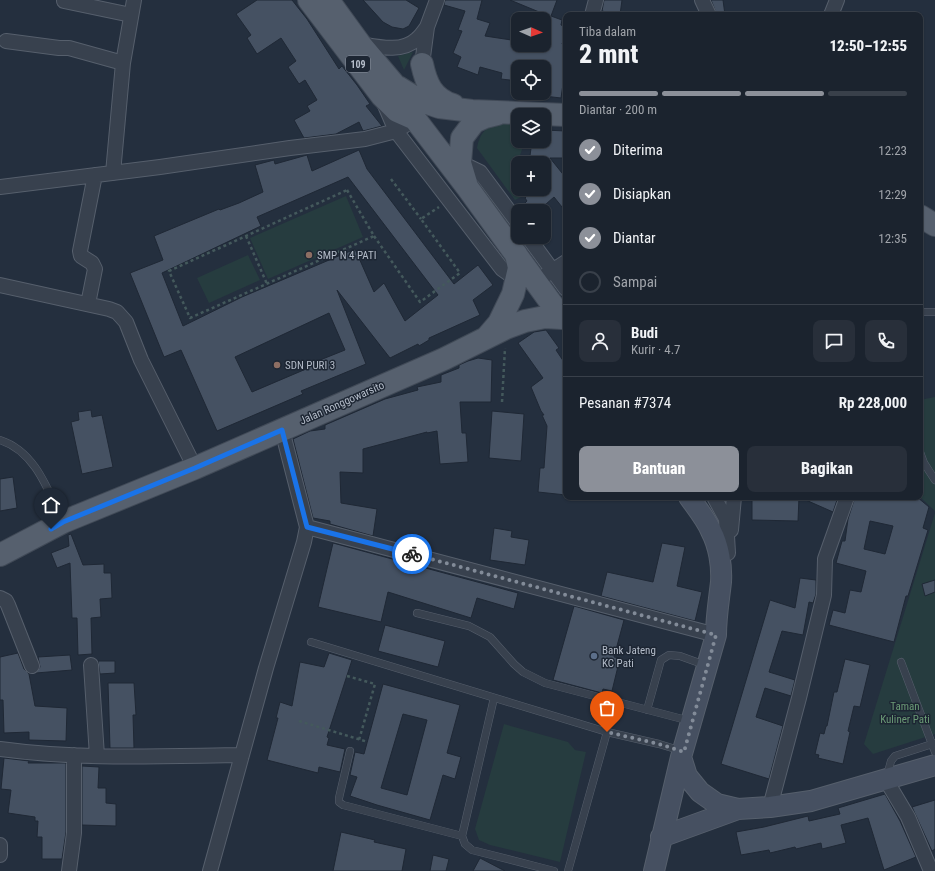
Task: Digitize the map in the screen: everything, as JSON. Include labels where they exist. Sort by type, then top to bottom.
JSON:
[{"type":"main road","name":"109","points":[[309,0],[389,91]]},
{"type":"main road","name":"109","points":[[328,0],[360,44],[389,91]]},
{"type":"main road","points":[[422,64],[428,85],[440,98],[448,103],[489,112]]},
{"type":"main road","points":[[389,91],[416,109],[451,159],[467,188],[516,254],[519,268],[535,277],[563,319]]},
{"type":"main road","points":[[416,109],[439,107],[489,112],[563,115]]},
{"type":"main road","points":[[451,159],[462,138],[474,122],[485,117],[489,112]]},
{"type":"main road","points":[[487,338],[499,323],[513,294],[535,277]]},
{"type":"main road","name":"Jalan Ronggowarsito","points":[[0,555],[63,522],[195,468],[282,430],[444,359],[506,328],[525,321],[545,317],[563,320]]},
{"type":"main road","points":[[691,500],[711,530],[718,550],[721,569],[716,619],[716,635]]},
{"type":"main road","points":[[654,871],[682,754],[716,635],[725,620],[728,598],[728,553],[718,524],[702,500]]},
{"type":"main road","points":[[682,754],[687,776],[700,792],[717,804],[738,809]]},
{"type":"main road","points":[[661,837],[738,809],[811,802],[935,765]]},
{"type":"street","points":[[113,173],[123,62],[134,0]]},
{"type":"street","points":[[0,187],[95,176],[290,148],[365,140],[396,131],[416,109],[427,27],[437,0]]},
{"type":"street","points":[[593,12],[596,0]]},
{"type":"street","points":[[702,0],[708,12]]},
{"type":"street","points":[[832,12],[837,0]]},
{"type":"street","points":[[64,1],[131,15]]},
{"type":"street","points":[[360,44],[380,48],[394,48],[407,45],[416,40],[427,27]]},
{"type":"street","points":[[6,41],[69,48],[123,62]]},
{"type":"street","points":[[389,91],[396,131],[502,269],[535,277],[563,288]]},
{"type":"street","points":[[451,159],[480,172],[511,214]]},
{"type":"street","points":[[88,304],[95,268],[92,263],[81,256],[80,251],[95,176]]},
{"type":"street","points":[[529,244],[535,277]]},
{"type":"street","points":[[535,277],[563,263]]},
{"type":"street","points":[[0,286],[88,304],[117,312],[126,322],[141,360],[195,468]]},
{"type":"street","points":[[210,871],[307,527],[282,430]]},
{"type":"street","points":[[716,500],[726,519],[728,553]]},
{"type":"street","points":[[728,553],[734,500]]},
{"type":"street","points":[[770,807],[824,595],[825,559],[846,500]]},
{"type":"street","points":[[307,527],[716,635]]},
{"type":"street","points":[[0,598],[6,601],[32,666]]},
{"type":"street","points":[[91,665],[97,756]]},
{"type":"street","points":[[0,749],[33,754],[97,756],[242,755]]},
{"type":"street","points":[[69,871],[74,833],[74,755]]},
{"type":"street","points":[[886,780],[908,817],[932,868]]},
{"type":"street","points":[[0,845],[0,855]]},
{"type":"lane","points":[[923,312],[935,312]]},
{"type":"lane","points":[[0,440],[7,442],[24,453],[41,475],[63,522]]},
{"type":"lane","points":[[923,461],[935,480]]},
{"type":"lane","points":[[417,613],[469,626],[490,637],[523,672],[545,683],[691,722]]},
{"type":"lane","points":[[311,642],[607,732],[659,744],[682,754]]},
{"type":"lane","points":[[647,710],[661,660],[669,655],[680,656],[707,666]]},
{"type":"lane","points":[[901,662],[935,752]]},
{"type":"lane","points":[[494,698],[462,836],[465,844],[472,850],[554,871]]},
{"type":"lane","points":[[568,871],[607,732]]},
{"type":"lane","points":[[886,780],[891,761],[895,756],[933,744]]},
{"type":"lane","points":[[350,751],[339,802],[343,805],[462,836]]},
{"type":"path","points":[[374,236],[190,318],[169,271],[347,190],[374,236],[420,302],[460,273],[391,179]]},
{"type":"path","points":[[421,219],[449,200]]},
{"type":"path","points":[[246,236],[267,284]]},
{"type":"path","points":[[502,402],[506,328]]},
{"type":"path","points":[[347,676],[375,684],[359,740]]},
{"type":"path","points":[[299,721],[368,742]]},
{"type":"green space","points":[[413,52],[404,70],[398,56]]},
{"type":"green space","points":[[498,123],[511,123],[511,148],[523,148],[520,156],[511,156],[511,195],[477,148],[481,135],[489,127]]},
{"type":"green space","points":[[346,196],[363,237],[268,279],[250,238]]},
{"type":"green space","points":[[512,196],[523,196],[515,200]]},
{"type":"green space","points":[[248,255],[260,280],[209,303],[197,278]]},
{"type":"green space","points":[[935,397],[935,511],[923,500],[923,399]]},
{"type":"green space","name":"Taman Kuliner Pati","points":[[935,513],[935,734],[873,754],[864,744]]},
{"type":"green space","points":[[504,724],[568,742],[575,750],[586,752],[560,862],[490,845],[479,840],[475,829]]},
{"type":"building","points":[[257,0],[292,0],[307,19],[339,69],[342,66],[357,85],[370,104],[366,106],[382,126],[363,131],[359,122],[336,134],[304,138],[294,120],[310,111],[307,106],[317,100],[305,80],[299,84],[288,67],[296,61],[281,38],[257,54],[247,38],[251,35],[236,14]]},
{"type":"building","points":[[363,0],[406,0],[419,8],[409,26],[403,29],[392,27],[383,22]]},
{"type":"building","points":[[445,0],[482,0],[477,19],[490,23],[485,36],[511,40],[511,52],[551,52],[551,16],[562,20],[563,84],[561,98],[551,97],[551,60],[511,60],[511,80],[501,79],[502,73],[480,67],[478,75],[457,67],[461,57],[453,53],[462,31],[458,30],[465,11],[444,5]]},
{"type":"building","points":[[510,0],[557,0],[551,16],[551,12],[539,12]]},
{"type":"building","points":[[604,0],[622,0],[620,12],[602,11]]},
{"type":"building","points":[[711,0],[723,0],[725,12],[716,12]]},
{"type":"building","points":[[551,130],[563,131],[563,158],[551,158],[551,156],[530,156],[531,148],[551,148]]},
{"type":"building","points":[[359,150],[367,169],[454,284],[478,265],[493,285],[473,300],[480,315],[429,338],[429,340],[419,346],[418,344],[390,358],[337,290],[366,364],[301,391],[303,394],[217,431],[181,350],[164,357],[130,273],[163,260],[154,236],[219,209],[220,210],[239,203],[263,192],[255,165],[274,160],[275,164],[307,155],[312,171]],"holes":[[[348,177],[438,295],[405,321],[384,283],[374,292],[355,249],[242,297],[183,326],[162,273],[261,226],[257,217]],[[329,313],[345,350],[305,366],[306,369],[252,392],[235,357]]]},
{"type":"building","points":[[551,159],[563,174],[563,208],[554,197],[546,204],[524,204],[527,201],[525,198],[527,196],[551,196]]},
{"type":"building","points":[[546,330],[559,348],[556,350],[563,360],[563,495],[538,492],[540,468],[544,468],[547,426],[542,415],[544,415],[531,387],[543,378],[518,343],[534,332]]},
{"type":"building","points":[[478,358],[492,360],[491,402],[460,402],[462,433],[466,433],[468,462],[440,464],[437,431],[427,432],[363,449],[363,473],[340,472],[341,503],[377,509],[373,536],[330,524],[330,521],[313,518],[293,439],[310,431],[325,429],[325,425],[385,399],[418,390],[417,387],[441,382],[441,375],[459,368],[459,365]]},
{"type":"building","points":[[91,410],[92,417],[102,415],[113,467],[82,474],[71,422],[79,420],[78,412]]},
{"type":"building","points":[[492,411],[524,414],[521,461],[489,458]]},
{"type":"building","points":[[13,477],[17,508],[0,511],[0,479]]},
{"type":"building","points":[[752,500],[799,500],[798,521],[752,520]]},
{"type":"building","points":[[806,500],[837,500],[833,512]]},
{"type":"building","points":[[854,500],[921,500],[929,507],[923,528],[928,530],[908,596],[906,596],[894,642],[829,625],[833,610],[845,613],[850,590],[861,592],[866,571],[836,563],[842,541],[845,541],[848,519]],"holes":[[[870,521],[893,526],[885,554],[864,549]]]},
{"type":"building","points":[[494,528],[512,531],[511,537],[529,540],[525,565],[490,560]]},
{"type":"building","points":[[71,534],[83,565],[104,564],[104,573],[111,573],[112,598],[100,599],[101,617],[91,618],[92,654],[78,655],[77,618],[72,618],[70,563],[57,568],[51,553],[69,546],[68,535]]},
{"type":"building","points":[[333,543],[518,593],[514,609],[477,598],[471,618],[388,592],[381,622],[318,607]]},
{"type":"building","points":[[662,543],[685,547],[677,586],[702,592],[695,621],[601,596],[607,572],[653,582]]},
{"type":"building","points":[[800,578],[816,580],[816,594],[813,603],[809,602],[803,635],[782,631],[769,672],[795,680],[791,696],[765,688],[756,717],[783,726],[769,779],[721,764],[770,600],[795,608]]},
{"type":"building","points":[[935,580],[935,592],[925,596],[922,584]]},
{"type":"building","points":[[574,606],[624,620],[614,657],[620,658],[612,691],[603,689],[602,693],[553,680]]},
{"type":"building","points":[[385,625],[445,641],[438,667],[378,651]]},
{"type":"building","points":[[18,653],[24,669],[29,674],[35,706],[67,708],[66,741],[29,740],[29,732],[4,733],[3,700],[0,700],[0,657]]},
{"type":"building","points":[[329,653],[352,660],[327,737],[329,738],[327,745],[345,749],[340,772],[319,767],[318,773],[267,760],[278,718],[276,718],[280,702],[292,706],[300,662],[324,667]]},
{"type":"building","points":[[70,655],[72,670],[36,673],[40,667],[38,657]]},
{"type":"building","points":[[845,659],[870,665],[860,707],[854,706],[848,731],[850,732],[843,764],[818,758],[819,755],[815,754],[820,733],[824,734],[827,726],[834,692],[837,692]]},
{"type":"building","points":[[98,661],[115,661],[115,673],[100,674]]},
{"type":"building","points":[[108,683],[134,683],[136,715],[133,715],[134,748],[110,748]]},
{"type":"building","points":[[383,684],[460,705],[447,753],[461,757],[455,779],[443,775],[430,820],[350,796],[357,777],[350,775],[355,752],[364,754]],"holes":[[[403,714],[427,720],[407,795],[381,788]]]},
{"type":"building","points":[[4,758],[29,761],[28,763],[66,763],[66,832],[62,859],[42,859],[42,837],[37,837],[38,821],[35,821],[35,817],[8,813],[11,790],[1,789]]},
{"type":"building","points":[[82,766],[99,767],[98,788],[106,788],[106,803],[116,804],[116,826],[82,825]]},
{"type":"building","points":[[885,794],[900,821],[916,857],[884,870],[868,818],[841,825],[846,843],[822,849],[821,843],[770,853],[769,850],[741,855],[736,832],[808,816],[809,821],[840,814],[838,808]]},
{"type":"building","points":[[935,800],[935,849],[932,851],[912,807]]},
{"type":"building","points":[[341,832],[375,840],[374,842],[406,849],[402,871],[333,871]]},
{"type":"building","points":[[433,855],[449,859],[446,871],[430,871]]},
{"type":"building","points":[[480,858],[505,871],[473,871]]},
{"type":"way so far","points":[[412,554],[716,635],[684,752],[659,744],[607,732]]},
{"type":"place","name":"SMP N 4 PATI","points":[[309,255]]},
{"type":"place","name":"SDN PURI 3","points":[[277,365]]},
{"type":"place","name":"Bank Jateng KC Pati","points":[[594,656]]},
{"type":"route","points":[[51,529],[63,522],[195,468],[282,430],[307,527],[412,554]]}]
